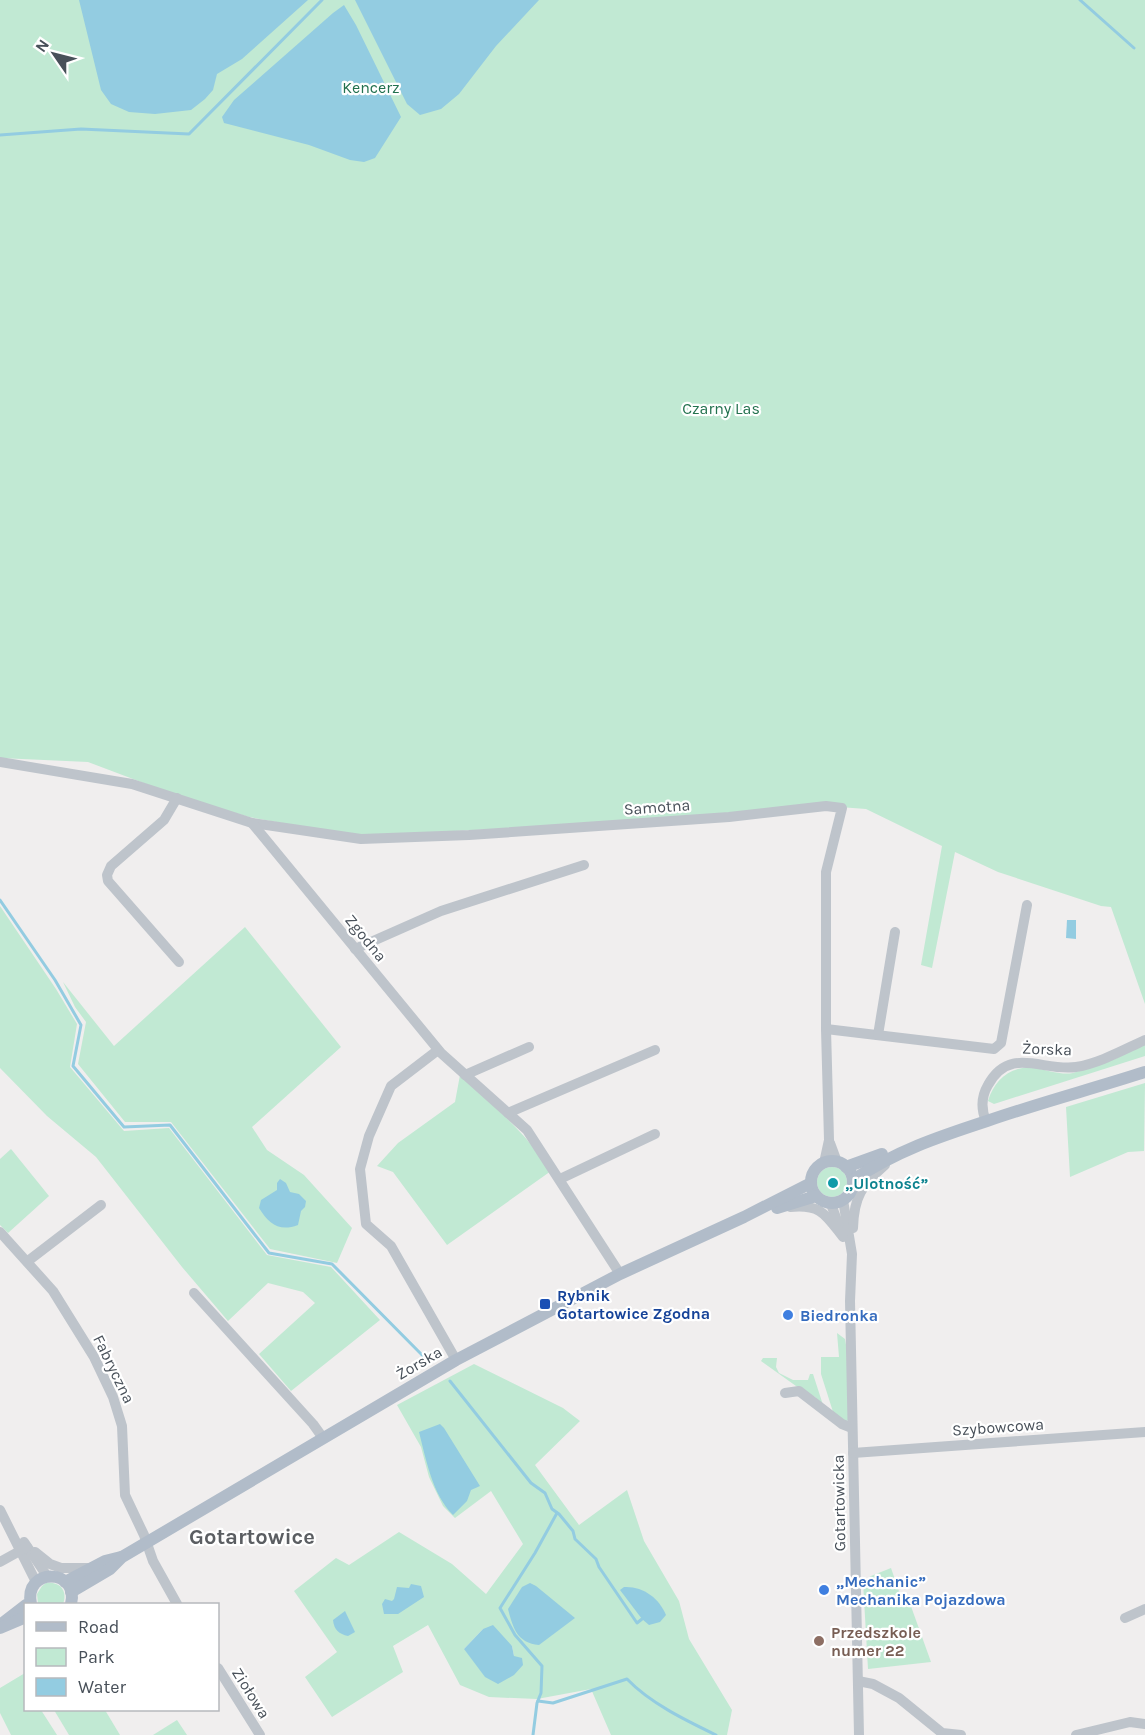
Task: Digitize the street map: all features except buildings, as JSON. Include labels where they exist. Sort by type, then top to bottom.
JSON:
[{"type":"main road","points":[[853,1180],[899,1153],[943,1135],[1026,1106],[1145,1072]]},
{"type":"main road","points":[[842,1165],[853,1180],[851,1191],[843,1200],[823,1202],[816,1196],[811,1183],[813,1173],[824,1163],[842,1165],[905,1144],[943,1135]]},
{"type":"main road","name":"Żorska","points":[[69,1593],[110,1569],[122,1557],[456,1360],[620,1274],[744,1217],[811,1183]]},
{"type":"main road","name":"Żorska","points":[[744,1217],[816,1196]]},
{"type":"main road","name":"Żorska","points":[[69,1593],[92,1568],[105,1561],[122,1557]]},
{"type":"main road","points":[[28,1603],[31,1591],[42,1579],[55,1576],[69,1593]]},
{"type":"main road","points":[[0,1626],[24,1607]]},
{"type":"main road","points":[[0,1626],[24,1618]]},
{"type":"street","points":[[0,762],[132,784],[252,823]]},
{"type":"street","points":[[177,798],[164,820],[111,866],[107,874],[108,881],[179,962]]},
{"type":"street","name":"Samotna","points":[[252,823],[361,840],[718,818],[826,806],[842,808],[826,872],[829,1140],[824,1163]]},
{"type":"street","name":"Zgodna","points":[[252,823],[438,1050],[527,1130],[620,1274]]},
{"type":"street","points":[[355,949],[441,911],[584,865]]},
{"type":"street","points":[[826,1029],[994,1049],[1001,1043],[1027,905]]},
{"type":"street","points":[[878,1035],[895,932]]},
{"type":"street","name":"Żorska","points":[[986,1121],[982,1109],[985,1092],[992,1080],[1007,1066],[1027,1062],[1078,1067],[1145,1040]]},
{"type":"street","points":[[465,1075],[529,1047]]},
{"type":"street","points":[[438,1050],[391,1086],[369,1137],[360,1169],[366,1224],[391,1246],[456,1360]]},
{"type":"street","points":[[508,1113],[655,1050]]},
{"type":"street","points":[[560,1179],[655,1134]]},
{"type":"street","name":"Samotna","points":[[829,1140],[842,1165]]},
{"type":"street","points":[[847,1240],[859,1193],[868,1180],[899,1153]]},
{"type":"street","name":"Gotartowicka","points":[[843,1200],[850,1270],[859,1735]]},
{"type":"street","name":"Gotartowicka","points":[[831,1203],[847,1240]]},
{"type":"street","points":[[28,1261],[101,1204]]},
{"type":"street","points":[[774,1209],[804,1206],[816,1208],[826,1215],[847,1240]]},
{"type":"street","name":"Fabryczna","points":[[0,1232],[53,1291],[94,1357],[113,1396],[122,1426],[125,1495],[146,1543]]},
{"type":"street","points":[[194,1293],[313,1424],[323,1438]]},
{"type":"street","points":[[785,1393],[799,1391],[836,1420],[852,1428]]},
{"type":"street","name":"Szybowcowa","points":[[853,1452],[1145,1432]]},
{"type":"street","points":[[1,1511],[42,1579]]},
{"type":"street","points":[[146,1543],[153,1562],[176,1603]]},
{"type":"street","points":[[0,1562],[24,1548]]},
{"type":"street","name":"Żorska","points":[[24,1548],[50,1564],[64,1569],[92,1568]]},
{"type":"street","points":[[1125,1618],[1145,1609]]},
{"type":"street","name":"Ziołowa","points":[[219,1670],[260,1735]]},
{"type":"street","points":[[858,1681],[873,1684],[899,1698],[942,1733],[961,1735]]},
{"type":"street","points":[[1076,1735],[1130,1722],[1145,1724]]},
{"type":"green space","name":"Czarny Las","points":[[0,0],[1145,0],[1145,1004],[1111,907],[1101,906],[998,872],[955,852],[932,968],[921,965],[942,846],[866,809],[826,806],[729,817],[355,836],[249,817],[178,796],[88,762],[0,758]]},
{"type":"green space","points":[[0,906],[77,1024],[70,1067],[124,1131],[169,1128],[267,1255],[331,1267],[380,1320],[291,1391],[259,1354],[315,1303],[303,1292],[268,1283],[228,1321],[182,1267],[96,1157],[47,1116],[0,1068]]},
{"type":"green space","points":[[245,927],[341,1047],[252,1127],[267,1150],[304,1175],[352,1228],[337,1263],[270,1249],[171,1122],[125,1122],[78,1064],[86,1022],[75,1007],[63,982],[114,1046]]},
{"type":"green space","points":[[1145,1044],[1145,1056],[994,1104],[988,1101],[991,1092],[1001,1079],[1014,1070],[1031,1068],[1073,1073],[1115,1059]]},
{"type":"green space","points":[[460,1075],[520,1132],[551,1171],[447,1245],[393,1172],[377,1166],[398,1143],[455,1102]]},
{"type":"green space","points":[[1145,1083],[1144,1151],[1128,1152],[1070,1177],[1066,1107]]},
{"type":"green space","points":[[11,1149],[49,1196],[8,1233],[0,1225],[0,1159]]},
{"type":"green space","points":[[832,1167],[842,1172],[847,1182],[842,1192],[832,1197],[822,1192],[817,1182],[822,1172]]},
{"type":"green space","points":[[837,1333],[845,1339],[849,1362],[848,1420],[845,1423],[834,1415],[821,1374],[821,1357],[839,1357]]},
{"type":"green space","points":[[763,1358],[777,1358],[776,1367],[779,1373],[793,1380],[808,1380],[810,1374],[813,1374],[824,1408],[815,1397],[803,1391],[761,1361]]},
{"type":"green space","points":[[474,1364],[563,1408],[580,1421],[535,1465],[579,1525],[627,1490],[644,1541],[679,1601],[689,1639],[732,1710],[727,1735],[611,1735],[591,1689],[537,1699],[489,1697],[460,1685],[428,1625],[393,1646],[403,1672],[332,1717],[305,1677],[337,1652],[294,1591],[336,1558],[349,1565],[399,1532],[452,1564],[486,1594],[523,1544],[491,1491],[455,1518],[443,1506],[429,1477],[421,1447],[397,1405]],"holes":[[[483,1629],[512,1646],[514,1656],[464,1649]]]},
{"type":"green space","points":[[891,1568],[902,1600],[908,1598],[931,1662],[868,1669],[863,1582]]},
{"type":"green space","points":[[46,1583],[59,1585],[64,1591],[63,1603],[38,1603],[37,1594]]},
{"type":"green space","points":[[24,1674],[24,1711],[42,1711],[57,1735],[11,1735],[0,1713],[0,1688]]},
{"type":"green space","points":[[55,1711],[106,1711],[120,1735],[69,1735]]},
{"type":"green space","points":[[177,1720],[187,1735],[153,1735]]},
{"type":"water","points":[[79,0],[308,0],[242,59],[217,74],[213,90],[191,110],[155,114],[129,112],[111,104],[101,90]]},
{"type":"water","points":[[355,0],[539,0],[496,46],[459,94],[441,109],[420,115],[407,104]]},
{"type":"water","points":[[344,5],[401,117],[375,158],[364,162],[350,160],[309,145],[224,123],[222,117],[234,100]]},
{"type":"water","points":[[1067,920],[1076,920],[1076,939],[1066,938]]},
{"type":"water","points":[[280,1179],[286,1183],[290,1192],[299,1194],[306,1201],[298,1225],[285,1228],[275,1225],[259,1208],[261,1200],[277,1190],[277,1183]]},
{"type":"water","points":[[440,1424],[480,1486],[471,1490],[467,1501],[453,1515],[435,1487],[419,1432]]},
{"type":"water","points":[[530,1583],[575,1618],[539,1645],[521,1638],[514,1628],[508,1609],[522,1587]]},
{"type":"water","points":[[411,1584],[421,1586],[424,1597],[398,1614],[384,1614],[382,1604],[385,1599],[392,1601],[397,1587],[409,1588]]},
{"type":"water","points":[[624,1587],[631,1587],[650,1594],[666,1615],[660,1622],[649,1625],[620,1590]]},
{"type":"water","points":[[345,1611],[355,1632],[348,1636],[338,1631],[333,1620]]},
{"type":"water","points":[[493,1625],[512,1646],[514,1656],[522,1658],[523,1665],[514,1675],[498,1684],[485,1677],[464,1649],[483,1629]]},
{"type":"waterway","points":[[0,135],[81,129],[189,134],[322,0]]},
{"type":"waterway","points":[[1080,0],[1134,48]]},
{"type":"waterway","points":[[0,900],[55,980],[81,1025],[73,1066],[124,1127],[170,1125],[269,1253],[332,1264],[428,1361]]},
{"type":"waterway","points":[[450,1381],[531,1483],[545,1493],[552,1509],[573,1531],[575,1539],[596,1559],[637,1623],[642,1619]]},
{"type":"waterway","points":[[533,1735],[537,1703],[541,1693],[542,1666],[515,1635],[500,1608],[557,1513]]},
{"type":"waterway","points":[[538,1701],[553,1703],[627,1679],[657,1703],[716,1735]]},
{"type":"place","name":"„Ulotność”","points":[[833,1183]]},
{"type":"place","name":"Rybnik Gotartowice Zgodna","points":[[545,1304]]},
{"type":"place","name":"Biedronka","points":[[788,1315]]},
{"type":"place","name":"„Mechanic” Mechanika Pojazdowa","points":[[824,1590]]},
{"type":"place","name":"Przedszkole numer 22","points":[[819,1641]]},
{"type":"district","name":"Gotartowice","points":[[252,1537]]},
{"type":"park label","name":"Kencerz","points":[[371,87]]}]
